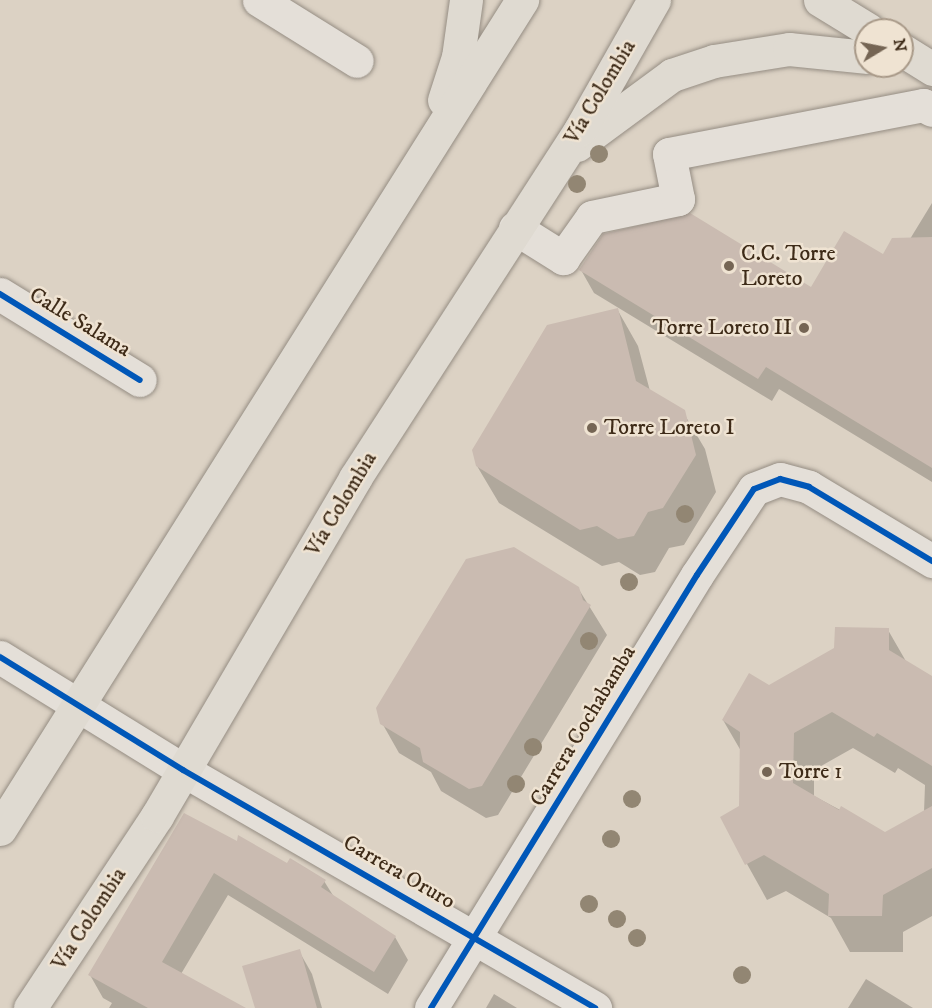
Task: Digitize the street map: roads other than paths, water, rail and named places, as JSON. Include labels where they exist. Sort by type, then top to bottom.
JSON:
[{"type":"main road","points":[[429,146],[458,57],[466,0]]},
{"type":"main road","points":[[0,829],[522,0]]},
{"type":"main road","name":"Vía Colombia","points":[[30,1008],[183,770],[355,478],[561,157],[654,0]]},
{"type":"main road","points":[[820,0],[854,21]]},
{"type":"main road","points":[[561,157],[672,75],[714,61],[789,49],[854,56]]},
{"type":"main road","points":[[914,58],[932,69]]},
{"type":"main road","points":[[914,72],[932,79]]},
{"type":"street","points":[[259,0],[357,61]]},
{"type":"street","points":[[515,228],[563,258],[592,217],[678,199],[669,154],[923,105],[932,110]]},
{"type":"street","name":"Calle Salama","points":[[0,294],[140,380]]},
{"type":"street","name":"Carrera Cochabamba","points":[[431,1008],[754,489],[780,479],[809,487],[932,561]]},
{"type":"street","name":"Carrera Oruro","points":[[0,657],[183,770],[476,937],[595,1008]]},
{"type":"place","name":"C.C. Torre Loreto","points":[[729,266]]},
{"type":"place","name":"Torre Loreto II","points":[[804,328]]},
{"type":"place","name":"Torre Loreto I","points":[[592,428]]},
{"type":"place","name":"Torre 1","points":[[767,772]]}]
